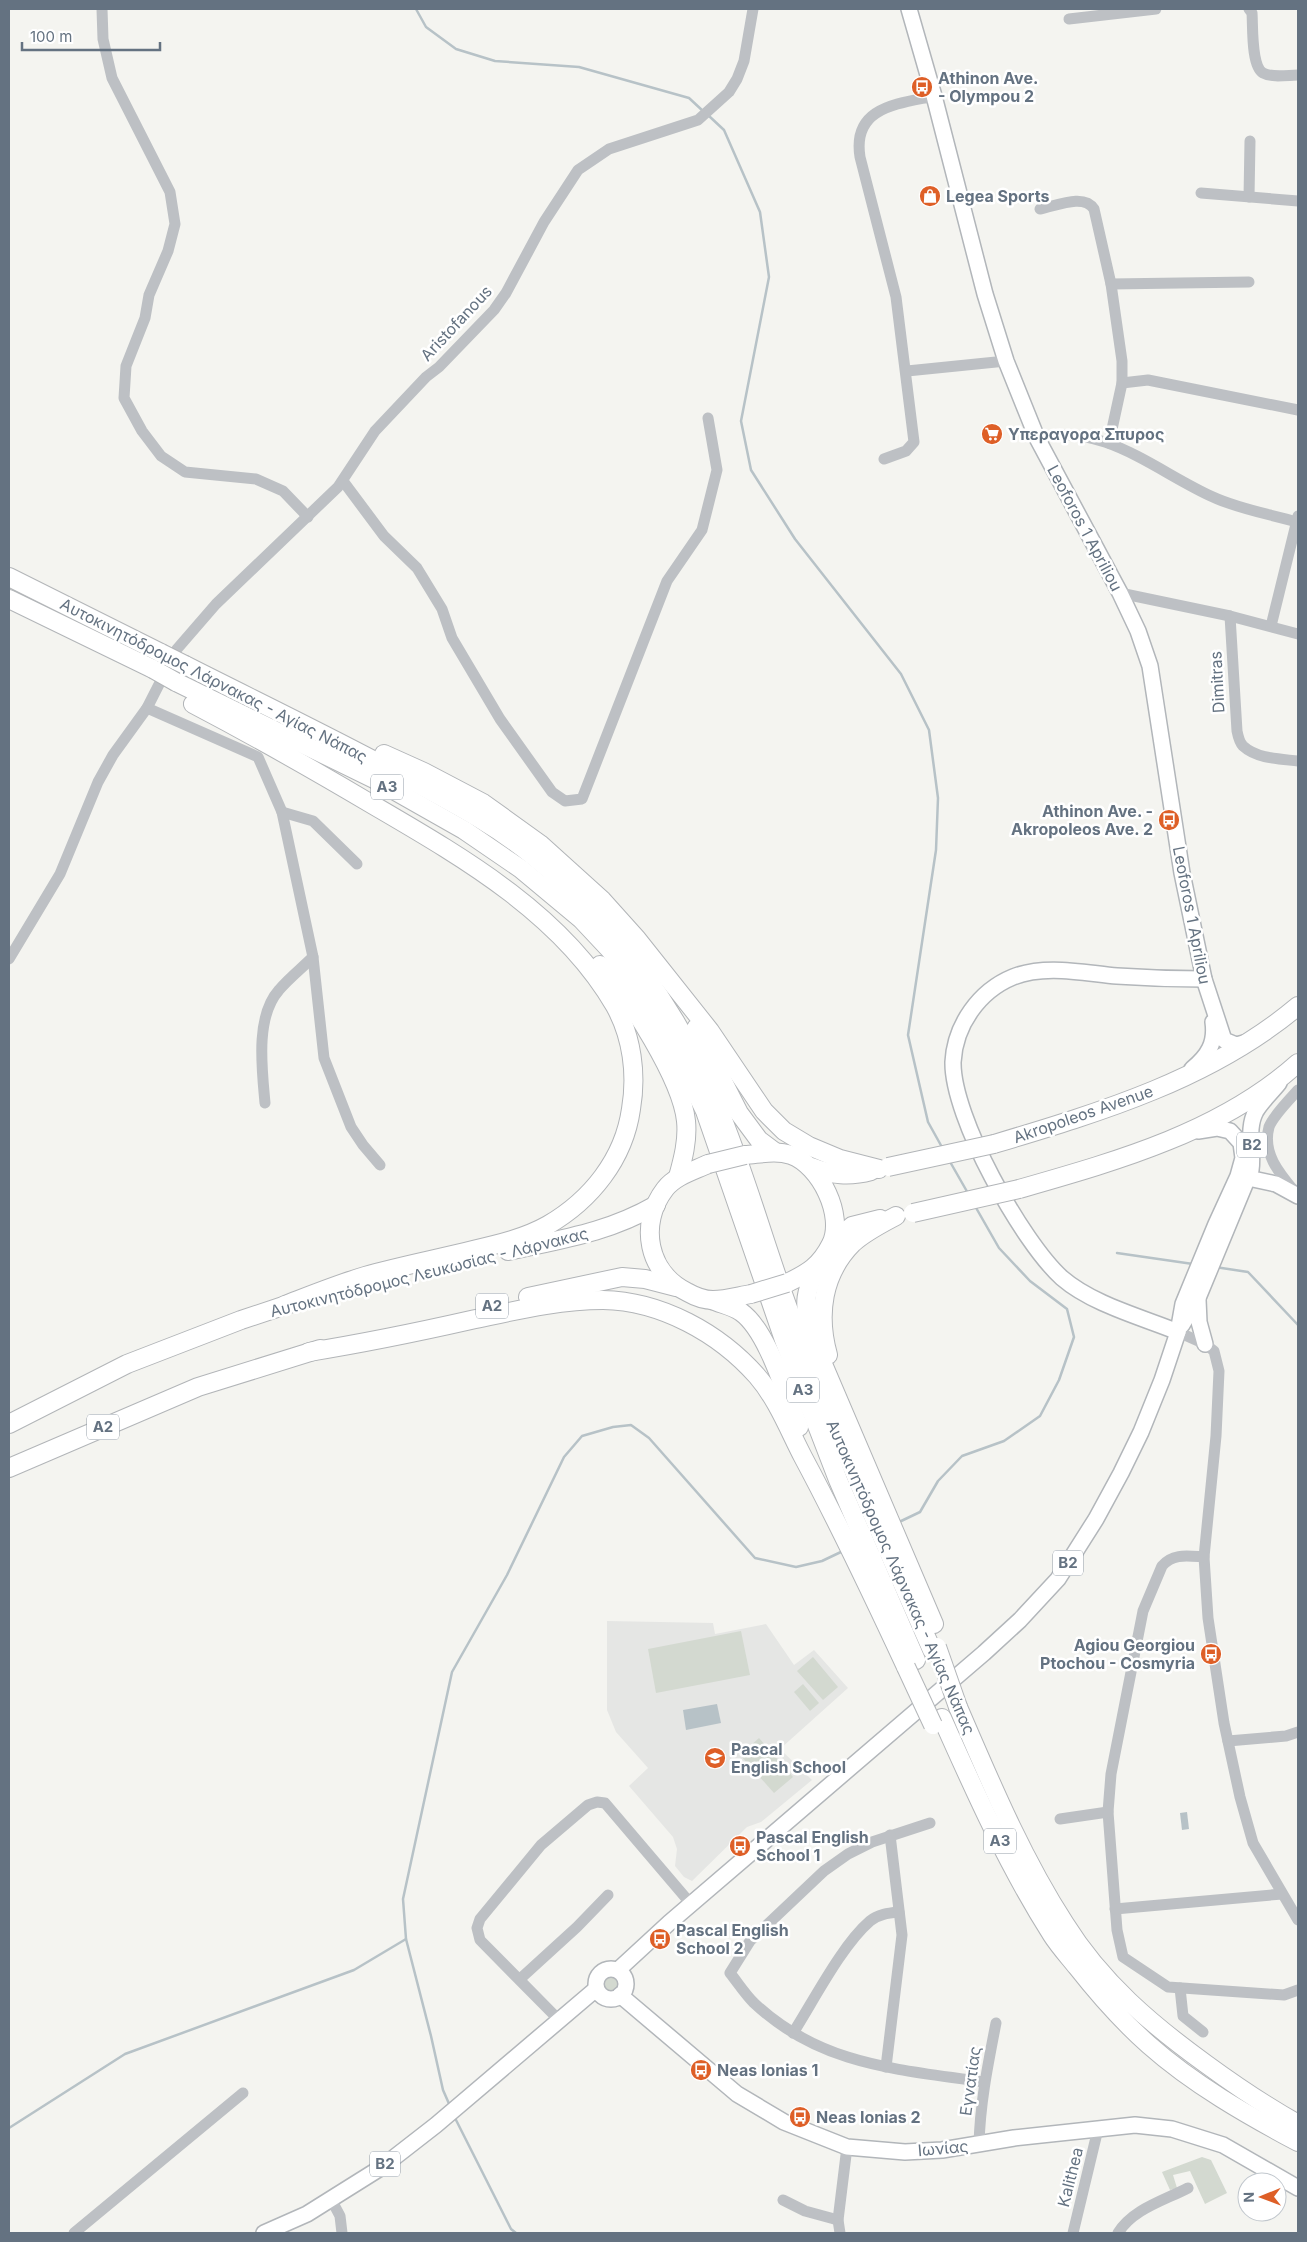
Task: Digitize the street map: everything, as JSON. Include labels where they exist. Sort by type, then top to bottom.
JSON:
[{"type":"highway","name":"Αυτοκινητόδρομος Λάρνακας - Αγίας Νάπας","points":[[9,577],[169,651],[184,665],[295,720],[475,815],[532,855],[590,909],[655,988],[683,1034],[717,1105],[796,1332],[854,1475],[937,1647]]},
{"type":"highway","name":"Αυτοκινητόδρομος Λάρνακας - Αγίας Νάπας","points":[[9,599],[150,675]]},
{"type":"highway","points":[[9,608],[173,687],[449,849],[507,889],[563,939],[598,980],[616,1008],[627,1036],[633,1062],[633,1096],[629,1122],[618,1151],[605,1176],[590,1194],[547,1226],[511,1241],[364,1276],[285,1305]]},
{"type":"highway","name":"Αυτοκινητόδρομος Λάρνακας - Αγίας Νάπας","points":[[173,687],[197,693],[374,779],[464,830],[521,869],[581,919],[611,951],[644,997],[671,1041],[705,1111],[784,1340],[911,1663],[937,1721],[1014,1869],[1052,1936],[1095,1990],[1149,2045],[1188,2075],[1253,2118],[1298,2142]]},
{"type":"highway","points":[[197,693],[454,841],[514,882],[566,930],[607,973],[636,1014],[670,1072],[681,1098],[686,1120],[686,1142],[678,1177]]},
{"type":"highway","points":[[295,720],[353,740],[424,772],[483,803],[540,844],[602,900],[637,939],[710,1031],[764,1111],[784,1131],[809,1146],[840,1160],[883,1168]]},
{"type":"highway","points":[[670,982],[713,1060],[738,1113],[754,1134],[775,1152]]},
{"type":"highway","name":"Akropoleos Avenue","points":[[811,1167],[829,1174],[844,1175],[883,1168],[994,1144],[1109,1108],[1180,1079],[1248,1042],[1298,1006]]},
{"type":"highway","name":"B2","points":[[832,1243],[852,1226],[1020,1189],[1160,1145],[1240,1105],[1293,1068]]},
{"type":"highway","points":[[837,1520],[763,1338],[752,1321],[739,1310],[692,1295],[676,1287],[656,1263],[649,1241],[650,1217],[656,1205],[664,1190],[678,1177],[708,1164],[745,1155],[775,1152],[791,1155],[811,1167],[825,1188],[830,1201],[834,1229],[832,1243],[809,1282],[806,1316],[811,1336],[901,1548],[937,1647],[962,1704],[1036,1858],[1072,1919],[1110,1970],[1144,2007],[1161,2031],[1261,2104],[1298,2124]]},
{"type":"highway","name":"Αυτοκινητόδρομος Λευκωσίας - Λάρνακας","points":[[9,1424],[127,1364],[285,1305],[481,1257],[586,1234],[614,1226],[656,1205]]},
{"type":"highway","points":[[846,1422],[823,1334],[822,1304],[828,1280],[840,1258],[854,1243],[896,1216]]},
{"type":"highway","points":[[712,1300],[751,1294],[786,1283],[811,1272],[821,1261]]},
{"type":"highway","name":"A2","points":[[9,1468],[198,1387],[365,1335],[592,1282],[622,1277],[645,1279],[676,1287]]},
{"type":"highway","points":[[309,1352],[374,1341],[537,1306],[575,1301],[604,1300],[634,1303],[675,1316],[698,1327],[721,1342],[757,1377],[777,1406],[911,1663]]},
{"type":"main road","name":"Leoforos 1 Apriliou","points":[[909,9],[934,96],[985,294],[1006,361],[1037,438],[1120,594],[1138,631],[1150,666],[1182,873],[1204,978],[1224,1040],[1236,1045],[1248,1042]]},
{"type":"main road","points":[[1178,1332],[1100,1301],[1064,1280],[1046,1263],[1005,1201],[974,1138],[960,1105],[955,1085],[953,1062],[962,1026],[972,1009],[989,990],[1013,977],[1036,971],[1055,971],[1151,978],[1204,978]]},
{"type":"main road","name":"Leoforos 1 Apriliou","points":[[1180,1079],[1201,1062],[1210,1049],[1214,1035],[1210,998]]},
{"type":"main road","name":"B2","points":[[264,2233],[307,2214],[382,2167],[436,2125],[596,1989],[596,1979],[602,1971],[610,1968],[618,1970],[691,1904],[984,1653],[1020,1620],[1058,1579],[1096,1519],[1122,1473],[1162,1380],[1178,1332],[1183,1304],[1205,1266],[1243,1177],[1252,1161],[1252,1119],[1259,1106],[1293,1068]]},
{"type":"main road","name":"B2","points":[[1187,1133],[1223,1128],[1234,1134],[1241,1143],[1243,1177]]},
{"type":"main road","points":[[1243,1177],[1276,1184],[1298,1195]]},
{"type":"main road","name":"B2","points":[[1178,1332],[1198,1298],[1205,1266]]},
{"type":"main road","points":[[1198,1298],[1199,1322],[1205,1344]]},
{"type":"main road","points":[[596,1989],[606,1998],[616,1998],[624,1992],[626,1982],[618,1970]]},
{"type":"main road","name":"Ιωνίας","points":[[620,1995],[737,2094],[784,2122],[847,2147],[905,2152],[979,2145],[1014,2138],[1135,2125],[1180,2132],[1223,2145],[1298,2188]]},
{"type":"street","points":[[102,9],[103,39],[112,78],[170,192],[175,224],[168,251],[149,295],[144,318],[126,366],[124,398],[142,431],[161,456],[177,467],[185,472],[256,479],[283,491],[308,517]]},
{"type":"street","name":"Aristofanous","points":[[9,960],[60,874],[98,782],[113,755],[147,708],[169,651],[343,481],[375,431],[426,377],[439,367],[494,310],[506,293],[544,222],[578,170],[610,149],[678,128],[703,116],[719,103],[737,79],[744,61],[753,9]]},
{"type":"street","points":[[1069,19],[1120,11],[1156,9]]},
{"type":"street","points":[[1249,9],[1252,13],[1254,52],[1258,68],[1263,73],[1271,75],[1298,75]]},
{"type":"street","points":[[884,459],[906,451],[914,442],[896,297],[858,147],[864,124],[878,111],[900,103],[934,96]]},
{"type":"street","points":[[1249,197],[1250,140]]},
{"type":"street","points":[[1200,193],[1298,201]]},
{"type":"street","points":[[1040,209],[1083,200],[1090,203],[1094,209],[1110,284],[1122,361],[1122,383],[1109,443]]},
{"type":"street","points":[[1110,284],[1249,282]]},
{"type":"street","points":[[906,371],[1006,361]]},
{"type":"street","points":[[1122,383],[1148,380],[1298,410]]},
{"type":"street","points":[[343,481],[384,536],[417,568],[442,609],[452,638],[500,719],[552,792],[565,801],[582,798],[667,581],[702,530],[717,470],[708,418]]},
{"type":"street","points":[[1037,438],[1058,434],[1073,434],[1109,443],[1154,464],[1214,498],[1298,519],[1271,626]]},
{"type":"street","points":[[1120,594],[1230,616],[1298,634]]},
{"type":"street","name":"Dimitras","points":[[1230,616],[1236,731],[1242,745],[1254,753],[1275,759],[1298,761]]},
{"type":"street","points":[[147,708],[258,757],[282,812],[313,957],[324,1058],[351,1127],[380,1165]]},
{"type":"street","points":[[282,812],[313,821],[357,864]]},
{"type":"street","points":[[265,1103],[262,1054],[266,1013],[278,991],[313,957]]},
{"type":"street","points":[[1298,1090],[1270,1126],[1268,1153],[1280,1174],[1298,1195]]},
{"type":"street","points":[[1178,1332],[1205,1344],[1214,1351],[1219,1371],[1216,1436],[1204,1557],[1208,1618],[1228,1741],[1240,1797],[1253,1843],[1298,1920]]},
{"type":"street","points":[[1204,1557],[1179,1556],[1166,1561],[1143,1611],[1111,1774],[1108,1812],[1117,1930],[1124,1957],[1168,1988],[1284,1995],[1298,1990]]},
{"type":"street","points":[[1228,1741],[1286,1736],[1298,1732]]},
{"type":"street","points":[[560,2021],[480,1940],[478,1928],[480,1919],[541,1845],[588,1805],[597,1802],[605,1803],[691,1904]]},
{"type":"street","points":[[1060,1818],[1108,1812]]},
{"type":"street","points":[[930,1822],[890,1835],[848,1854],[824,1871],[750,1940],[730,1973],[753,2002],[794,2033],[821,2049],[847,2059],[886,2067],[984,2082]]},
{"type":"street","points":[[886,2067],[902,1935],[890,1835]]},
{"type":"street","points":[[1116,1909],[1282,1894]]},
{"type":"street","points":[[520,1979],[608,1895]]},
{"type":"street","points":[[794,2033],[849,1944],[871,1920],[884,1914],[899,1912]]},
{"type":"street","points":[[1180,1988],[1182,2016],[1203,2032]]},
{"type":"street","name":"Εγνατίας","points":[[979,2145],[984,2082],[996,2023]]},
{"type":"street","points":[[74,2233],[243,2094]]},
{"type":"street","name":"Kalithea","points":[[1072,2233],[1098,2129]]},
{"type":"street","points":[[840,2233],[838,2220],[847,2147]]},
{"type":"street","points":[[1118,2233],[1125,2221],[1139,2211],[1188,2188]]},
{"type":"street","points":[[331,2199],[340,2216],[342,2233]]},
{"type":"street","points":[[783,2200],[805,2211],[838,2220]]},
{"type":"shaded area","name":"Pascal English School","points":[[607,1621],[713,1623],[715,1634],[766,1624],[794,1665],[814,1650],[848,1688],[780,1749],[812,1780],[761,1822],[747,1827],[692,1881],[684,1877],[675,1866],[677,1849],[673,1837],[629,1786],[648,1768],[616,1732],[607,1710]]},
{"type":"shaded area","points":[[741,1631],[750,1675],[656,1693],[648,1649]]},
{"type":"shaded area","points":[[813,1657],[838,1687],[823,1700],[797,1671]]},
{"type":"shaded area","points":[[803,1684],[819,1703],[810,1711],[794,1692]]},
{"type":"shaded area","points":[[717,1704],[721,1723],[686,1730],[683,1710]]},
{"type":"shaded area","points":[[759,1738],[793,1777],[774,1793],[740,1755]]},
{"type":"shaded area","points":[[1187,1812],[1189,1829],[1182,1830],[1180,1813]]},
{"type":"shaded area","points":[[611,1974],[617,1977],[620,1983],[617,1989],[611,1992],[605,1989],[602,1983],[605,1977]]},
{"type":"shaded area","points":[[1202,2157],[1211,2160],[1227,2193],[1205,2204],[1190,2171],[1173,2175],[1177,2188],[1170,2190],[1162,2172]]},
{"type":"waterway","points":[[416,9],[426,27],[456,49],[495,61],[579,67],[689,98],[703,111]]},
{"type":"waterway","points":[[709,116],[724,130],[760,212],[769,277],[741,421],[751,470],[795,539],[901,674],[929,730],[938,798],[936,850],[908,1035],[928,1122],[943,1149]]},
{"type":"waterway","points":[[949,1160],[969,1195]]},
{"type":"waterway","points":[[897,1523],[920,1512],[938,1481],[962,1456],[1004,1441],[1040,1416],[1059,1380],[1074,1337],[1067,1309],[1030,1281],[999,1248],[975,1206]]},
{"type":"waterway","points":[[1117,1253],[1193,1264]]},
{"type":"waterway","points":[[1215,1267],[1248,1272],[1298,1325]]},
{"type":"waterway","points":[[9,2128],[125,2054],[354,1970],[406,1939],[403,1899],[452,1672],[507,1575],[564,1457],[582,1436],[613,1427],[631,1425],[649,1438],[755,1558],[796,1567],[822,1561],[843,1551]]},
{"type":"waterway","points":[[406,1939],[443,2090],[450,2106]]},
{"type":"waterway","points":[[454,2116],[511,2229],[516,2233]]},
{"type":"place","name":"Athinon Ave. - Olympou 2","points":[[922,87]]},
{"type":"place","name":"Legea Sports","points":[[930,196]]},
{"type":"place","name":"Υπεραγορα Σπυρος","points":[[992,434]]},
{"type":"place","name":"Athinon Ave. - Akropoleos Ave. 2","points":[[1169,820]]},
{"type":"place","name":"Agiou Georgiou Ptochou - Cosmyria","points":[[1211,1654]]},
{"type":"place","name":"Pascal English School","points":[[715,1758]]},
{"type":"place","name":"Pascal English School 1","points":[[740,1846]]},
{"type":"place","name":"Pascal English School 2","points":[[660,1939]]},
{"type":"place","name":"Neas Ionias 1","points":[[701,2070]]},
{"type":"place","name":"Neas Ionias 2","points":[[800,2117]]}]
